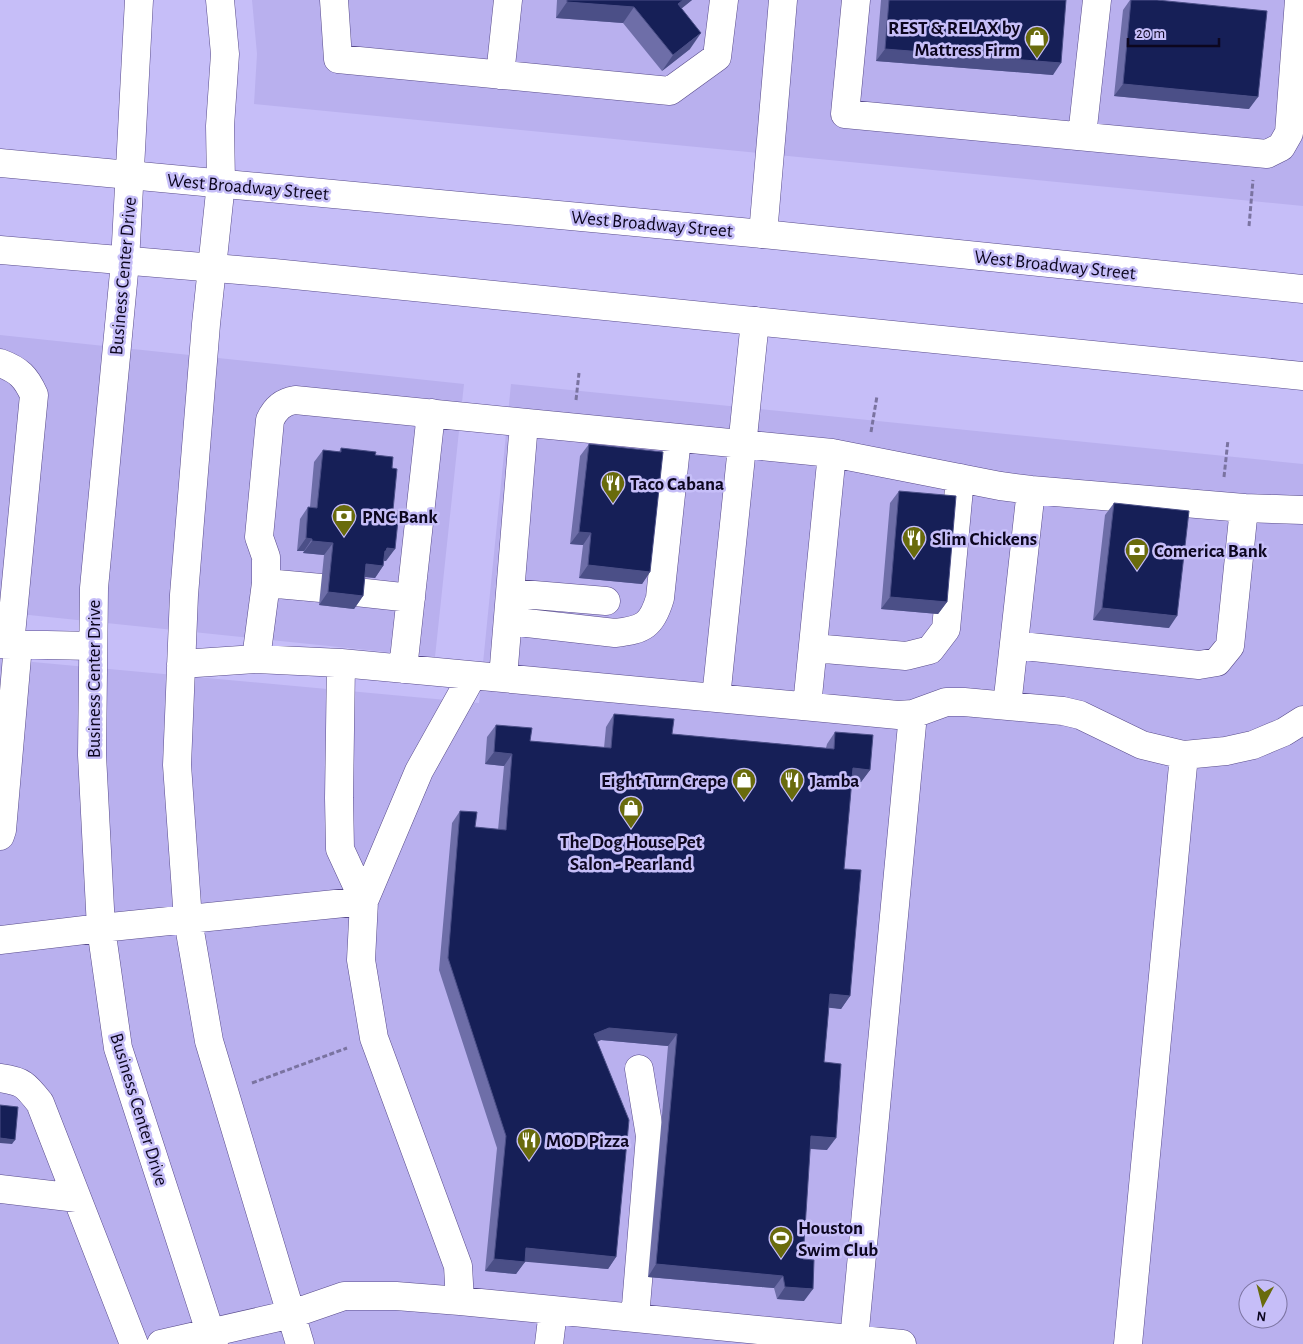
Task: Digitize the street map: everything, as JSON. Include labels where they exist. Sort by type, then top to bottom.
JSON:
[{"type":"street","name":"Business Center Drive","points":[[139,0],[125,262],[94,588],[92,755],[100,928],[118,1048],[212,1338]]},
{"type":"street","points":[[220,0],[225,54],[220,126],[221,183],[184,595],[177,765],[188,920],[209,1041],[300,1344]]},
{"type":"street","points":[[334,0],[338,59],[670,91],[717,57],[724,0]]},
{"type":"street","points":[[500,75],[508,0]]},
{"type":"street","points":[[763,234],[783,0]]},
{"type":"street","points":[[856,0],[845,114],[1267,154],[1281,147],[1288,133],[1299,0]]},
{"type":"street","points":[[1082,136],[1096,0]]},
{"type":"street","name":"West Broadway Street","points":[[0,162],[763,234],[1303,289]]},
{"type":"street","points":[[0,250],[212,268],[1303,376]]},
{"type":"street","points":[[716,698],[755,321]]},
{"type":"street","points":[[0,363],[13,368],[28,380],[34,395],[9,645],[2,830],[0,836]]},
{"type":"street","points":[[256,659],[266,583],[266,557],[259,537],[270,420],[274,411],[286,401],[295,400],[832,453],[1031,490],[1232,508],[1303,510]]},
{"type":"street","points":[[404,669],[431,413]]},
{"type":"street","points":[[503,678],[524,423]]},
{"type":"street","points":[[508,621],[616,632],[629,631],[646,624],[655,614],[660,598],[677,438]]},
{"type":"street","points":[[807,706],[832,453]]},
{"type":"street","points":[[813,648],[906,656],[930,650],[946,629],[960,478]]},
{"type":"street","points":[[1007,706],[1031,490]]},
{"type":"street","points":[[1014,645],[1199,665],[1217,662],[1230,646],[1232,508]]},
{"type":"street","points":[[266,583],[321,588]]},
{"type":"street","points":[[356,592],[411,598]]},
{"type":"street","points":[[510,593],[606,601]]},
{"type":"street","points":[[9,645],[93,646]]},
{"type":"street","points":[[181,664],[256,659],[341,664],[898,715],[913,714],[946,702],[964,702],[1063,711],[1080,715],[1142,744],[1184,755],[1253,746],[1284,732],[1303,720]]},
{"type":"street","points":[[341,664],[340,849],[364,901]]},
{"type":"street","points":[[460,1301],[458,1266],[374,1038],[361,960],[364,901],[420,771],[472,676]]},
{"type":"street","points":[[854,1340],[913,714]]},
{"type":"street","points":[[1128,1344],[1184,755]]},
{"type":"street","points":[[0,940],[364,901]]},
{"type":"street","points":[[635,1318],[650,1136],[639,1069]]},
{"type":"street","points":[[0,1078],[26,1085],[40,1103],[134,1344]]},
{"type":"street","points":[[0,1189],[77,1198]]},
{"type":"street","points":[[161,1344],[212,1338],[344,1296],[396,1296],[902,1344]]},
{"type":"street","points":[[549,1344],[553,1311]]},
{"type":"path","points":[[1249,226],[1256,152]]},
{"type":"path","points":[[866,460],[877,396]]},
{"type":"path","points":[[1228,440],[1232,508]]},
{"type":"path","points":[[245,1086],[374,1038]]},
{"type":"shaded area","points":[[252,0],[1303,0],[1303,206],[254,104],[257,54]]},
{"type":"shaded area","points":[[0,335],[464,384],[435,657],[0,612]]},
{"type":"shaded area","points":[[511,384],[1303,464],[1303,1344],[0,1344],[0,659],[479,703]]},
{"type":"building","points":[[567,0],[683,0],[678,4],[701,33],[673,55],[634,7],[567,2]]},
{"type":"building","points":[[889,0],[1066,0],[1061,63],[885,49]]},
{"type":"building","points":[[1131,0],[1157,0],[1267,11],[1258,97],[1123,84]]},
{"type":"building","name":"Taco Cabana","points":[[589,444],[663,452],[650,572],[588,565],[591,533],[579,532]]},
{"type":"building","name":"PNC Bank","points":[[341,448],[376,452],[375,455],[393,457],[392,468],[397,469],[393,510],[399,511],[395,549],[387,548],[383,566],[366,564],[363,596],[328,592],[333,543],[312,541],[312,539],[306,538],[308,507],[317,508],[323,450],[341,452]]},
{"type":"building","name":"Slim Chickens","points":[[899,491],[956,496],[947,602],[890,597]]},
{"type":"building","name":"Comerica Bank","points":[[1114,503],[1189,511],[1177,616],[1102,608]]},
{"type":"building","points":[[614,714],[674,719],[672,734],[834,749],[835,732],[873,735],[870,770],[853,768],[844,869],[861,870],[850,996],[830,994],[824,1062],[841,1064],[836,1138],[811,1136],[803,1259],[814,1260],[813,1289],[785,1287],[783,1276],[656,1264],[677,1034],[609,1028],[594,1034],[629,1120],[616,1257],[526,1248],[525,1262],[494,1259],[506,1136],[448,958],[460,811],[477,812],[475,827],[506,830],[512,754],[494,752],[496,725],[532,728],[530,741],[611,748]]},
{"type":"building","points":[[0,1105],[18,1107],[15,1140],[0,1138]]},
{"type":"place","name":"REST & RELAX by Mattress Firm","points":[[1037,59]]},
{"type":"place","name":"Taco Cabana","points":[[613,504]]},
{"type":"place","name":"PNC Bank","points":[[344,537]]},
{"type":"place","name":"Slim Chickens","points":[[914,559]]},
{"type":"place","name":"Comerica Bank","points":[[1137,571]]},
{"type":"place","name":"Eight Turn Crepe","points":[[744,801]]},
{"type":"place","name":"Jamba","points":[[792,801]]},
{"type":"place","name":"The Dog House Pet Salon - Pearland","points":[[631,829]]},
{"type":"place","name":"MOD Pizza","points":[[529,1161]]},
{"type":"place","name":"Houston Swim Club","points":[[781,1259]]}]
